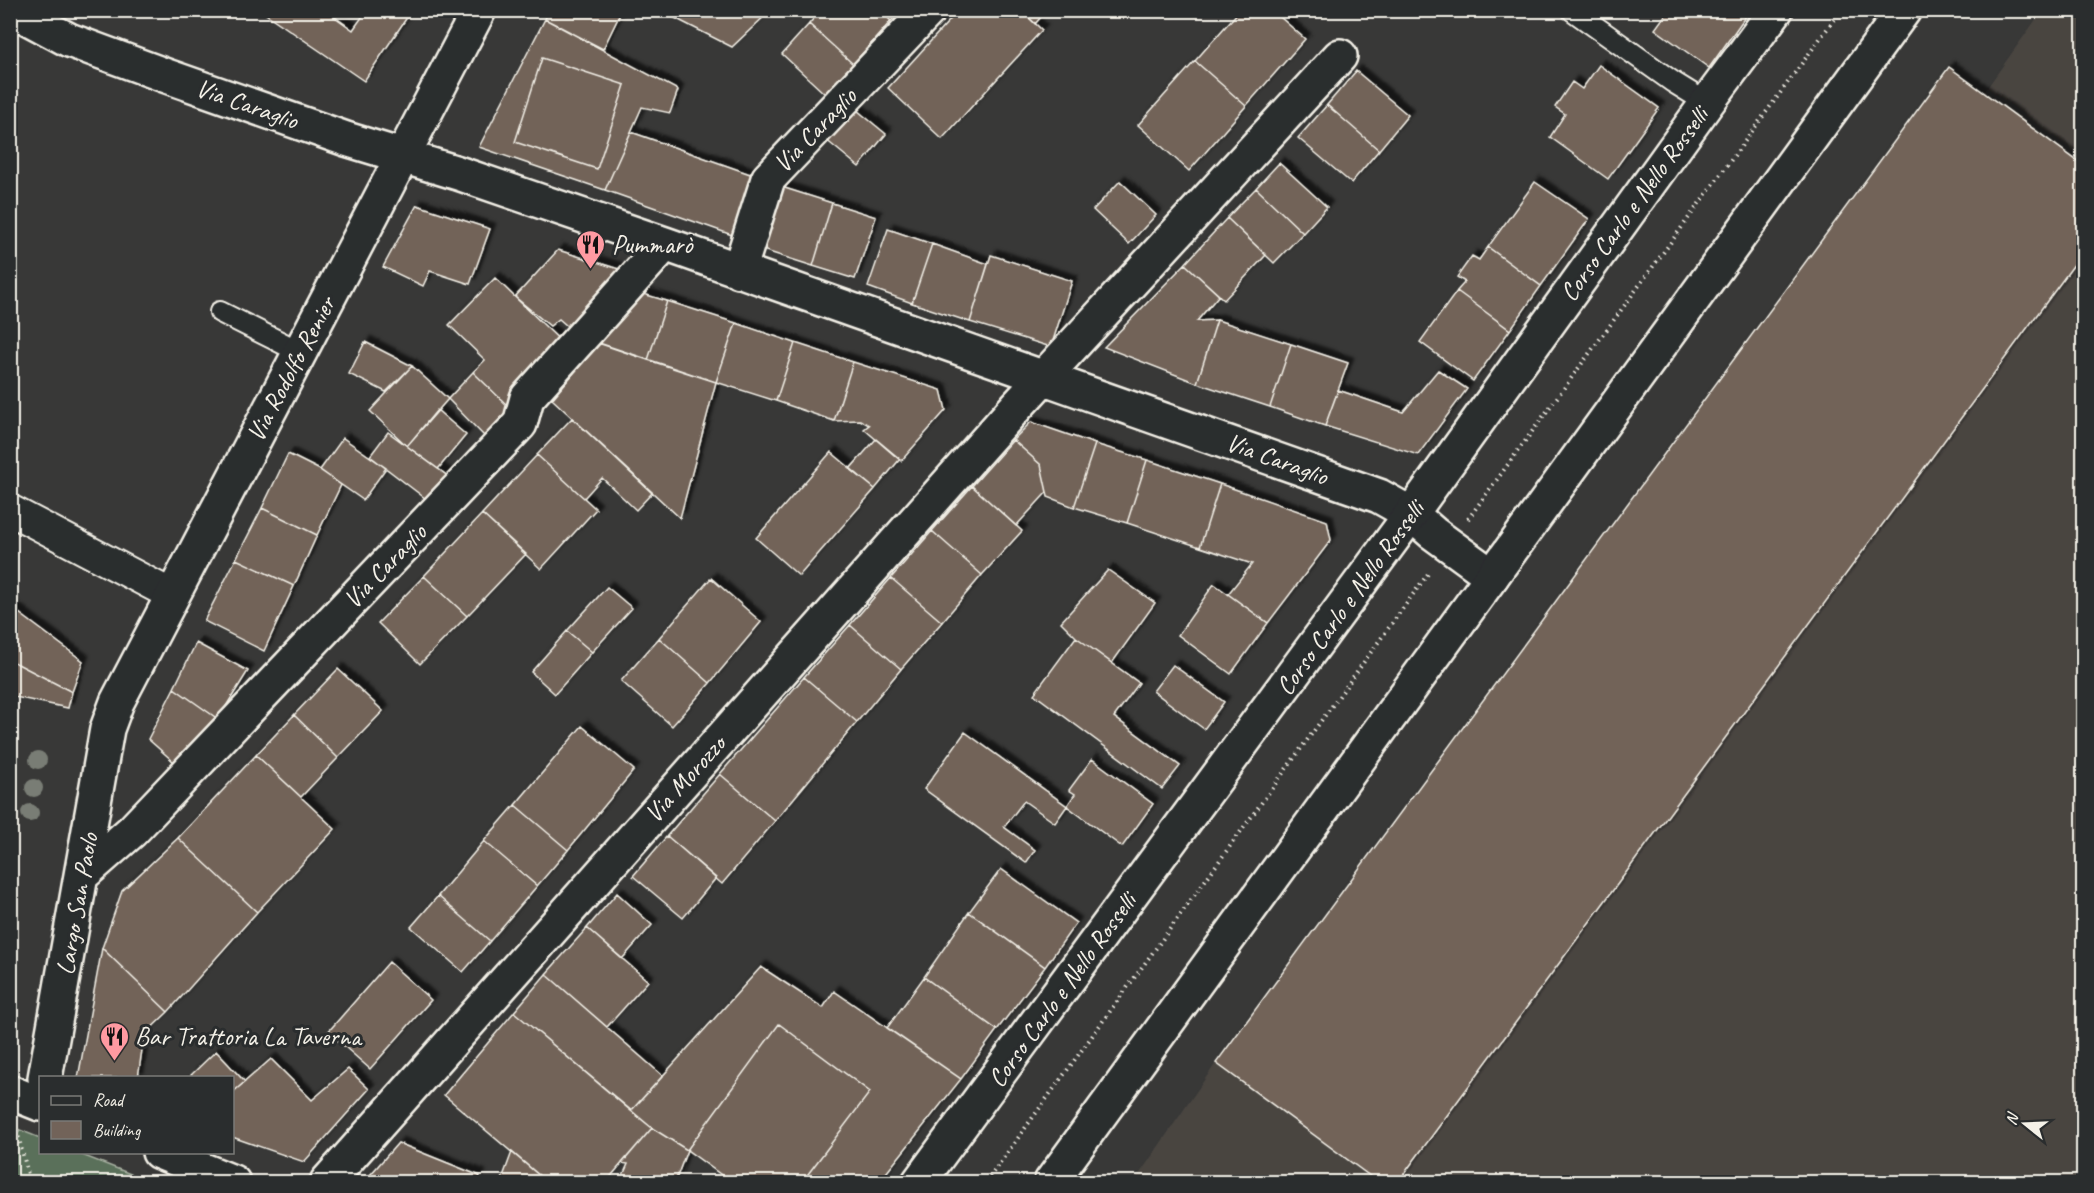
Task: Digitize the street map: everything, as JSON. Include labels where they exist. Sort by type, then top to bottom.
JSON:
[{"type":"street","name":"Via Caraglio","points":[[13,10],[69,40],[185,83],[665,244],[1379,496],[1411,514],[1492,576]]},
{"type":"street","name":"Via Rodolfo Renier","points":[[107,729],[117,702],[172,595],[479,10]]},
{"type":"street","name":"Via Caraglio","points":[[739,271],[768,179],[929,10]]},
{"type":"street","name":"Corso Carlo e Nello Rosselli","points":[[919,1182],[1411,514],[1776,10]]},
{"type":"street","points":[[1051,1182],[1904,10]]},
{"type":"street","name":"Via Caraglio","points":[[10,32],[69,40]]},
{"type":"street","points":[[1044,376],[1340,56]]},
{"type":"street","name":"Via Caraglio","points":[[83,874],[132,831],[520,424],[527,398],[665,244]]},
{"type":"street","name":"Via Morozzo","points":[[327,1182],[1044,376]]},
{"type":"street","points":[[10,510],[172,595]]},
{"type":"street","name":"Largo San Paolo","points":[[39,1076],[83,874],[107,729]]},
{"type":"street","name":"Largo San Paolo","points":[[35,1095],[39,1077]]},
{"type":"street","points":[[164,1154],[233,1182]]},
{"type":"lane","points":[[1572,10],[1673,82],[1707,103]]},
{"type":"lane","points":[[220,312],[300,352]]},
{"type":"path","points":[[986,1182],[1841,10]]},
{"type":"path","points":[[16,1128],[30,1182]]},
{"type":"shaded area","points":[[2042,11],[2083,11],[2083,1182],[1134,1182],[1216,1063],[1949,67],[1984,92]]},
{"type":"green space","points":[[10,1126],[39,1138],[39,1154],[80,1154],[151,1182],[11,1182]]},
{"type":"building","points":[[260,10],[325,10],[353,30],[367,10],[412,10],[364,81]]},
{"type":"building","points":[[549,10],[622,10],[603,49],[545,19]]},
{"type":"building","points":[[659,10],[771,10],[732,47]]},
{"type":"building","points":[[821,10],[880,10],[891,21],[853,64],[809,24]]},
{"type":"building","points":[[880,10],[902,10],[891,21]]},
{"type":"building","points":[[959,10],[1021,10],[1042,30],[942,139],[888,88]]},
{"type":"building","points":[[1021,10],[1047,10],[1035,24]]},
{"type":"building","points":[[1240,10],[1272,10],[1305,39],[1246,106],[1195,61]]},
{"type":"building","points":[[1669,10],[1750,10],[1709,68],[1655,29]]},
{"type":"building","points":[[545,19],[678,90],[670,113],[642,107],[605,190],[479,147]]},
{"type":"building","points":[[809,24],[853,64],[825,94],[782,54]]},
{"type":"building","points":[[542,58],[625,85],[597,169],[515,142]]},
{"type":"building","points":[[1195,61],[1246,106],[1189,171],[1138,125]]},
{"type":"building","points":[[1599,65],[1659,108],[1608,179],[1550,137],[1565,114],[1555,107],[1572,82],[1582,89]]},
{"type":"building","points":[[1949,67],[2084,166],[2084,251],[1398,1182],[1378,1182],[1216,1063]]},
{"type":"building","points":[[1356,71],[1408,115],[1379,150],[1327,105]]},
{"type":"building","points":[[1327,105],[1379,150],[1351,183],[1298,138]]},
{"type":"building","points":[[852,106],[886,134],[859,167],[825,139]]},
{"type":"building","points":[[631,132],[753,175],[732,235],[605,190]]},
{"type":"building","points":[[1279,163],[1327,207],[1303,233],[1256,188]]},
{"type":"building","points":[[1120,181],[1156,215],[1129,244],[1093,210]]},
{"type":"building","points":[[1535,182],[1589,219],[1541,286],[1488,247]]},
{"type":"building","points":[[772,184],[832,203],[813,266],[753,247]]},
{"type":"building","points":[[1256,188],[1303,233],[1274,263],[1227,218]]},
{"type":"building","points":[[832,203],[876,217],[855,279],[813,266]]},
{"type":"building","points":[[417,205],[490,229],[470,284],[430,271],[423,286],[383,267]]},
{"type":"building","points":[[1227,218],[1266,255],[1224,300],[1185,264]]},
{"type":"building","points":[[888,229],[932,244],[912,303],[868,287]]},
{"type":"building","points":[[932,244],[988,264],[970,322],[912,303]]},
{"type":"building","points":[[1488,247],[1541,286],[1510,330],[1457,291],[1465,282],[1457,277],[1472,256],[1479,260]]},
{"type":"building","points":[[558,250],[619,269],[623,280],[574,332],[559,319],[550,326],[515,297]]},
{"type":"building","points":[[991,255],[1072,281],[1051,347],[970,322]]},
{"type":"building","points":[[1185,264],[1219,295],[1197,321],[1217,320],[1197,383],[1104,347]]},
{"type":"building","points":[[495,278],[569,349],[511,409],[473,372],[485,360],[449,325]]},
{"type":"building","points":[[633,291],[667,301],[648,360],[589,340]]},
{"type":"building","points":[[1457,291],[1510,330],[1473,381],[1420,342]]},
{"type":"building","points":[[667,301],[736,323],[716,382],[648,360]]},
{"type":"building","points":[[1217,320],[1291,344],[1270,407],[1197,383]]},
{"type":"building","points":[[736,323],[795,343],[776,401],[716,382]]},
{"type":"building","points":[[365,342],[412,366],[386,392],[349,374]]},
{"type":"building","points":[[599,343],[716,382],[680,518],[552,399]]},
{"type":"building","points":[[795,343],[853,362],[834,421],[776,401]]},
{"type":"building","points":[[1291,344],[1348,363],[1325,426],[1270,407]]},
{"type":"building","points":[[853,362],[941,390],[946,410],[901,461],[864,429],[869,425],[860,420],[834,421]]},
{"type":"building","points":[[412,366],[448,399],[407,446],[370,411]]},
{"type":"building","points":[[1438,370],[1467,389],[1418,455],[1325,426],[1338,390],[1403,412]]},
{"type":"building","points":[[473,372],[511,409],[484,436],[448,399]]},
{"type":"building","points":[[437,410],[466,435],[438,469],[407,446]]},
{"type":"building","points":[[572,418],[652,493],[636,510],[602,478],[584,498],[537,455]]},
{"type":"building","points":[[1031,422],[1095,444],[1074,507],[1048,497],[1041,465],[1013,440]]},
{"type":"building","points":[[388,432],[449,477],[430,502],[370,456]]},
{"type":"building","points":[[343,438],[386,468],[363,500],[320,470]]},
{"type":"building","points":[[876,439],[900,459],[875,489],[850,469]]},
{"type":"building","points":[[1013,440],[1041,465],[1047,492],[1016,526],[972,486]]},
{"type":"building","points":[[1095,444],[1147,460],[1127,523],[1074,507]]},
{"type":"building","points":[[831,452],[875,489],[799,576],[756,538]]},
{"type":"building","points":[[288,454],[320,470],[341,485],[317,535],[262,508]]},
{"type":"building","points":[[537,455],[596,509],[541,569],[482,514]]},
{"type":"building","points":[[1147,460],[1220,484],[1200,547],[1127,523]]},
{"type":"building","points":[[1220,484],[1327,521],[1331,540],[1268,623],[1228,594],[1252,564],[1200,547]]},
{"type":"building","points":[[972,486],[1022,531],[982,575],[932,531]]},
{"type":"building","points":[[262,508],[317,535],[294,586],[236,559]]},
{"type":"building","points":[[482,514],[526,554],[467,616],[424,576]]},
{"type":"building","points":[[932,531],[982,575],[942,622],[891,578]]},
{"type":"building","points":[[236,559],[294,586],[264,651],[204,621]]},
{"type":"building","points":[[1108,570],[1155,603],[1112,663],[1076,637],[1061,622]]},
{"type":"building","points":[[424,576],[467,616],[420,664],[378,623]]},
{"type":"building","points":[[711,578],[761,622],[710,683],[659,638]]},
{"type":"building","points":[[891,578],[942,622],[901,669],[850,625]]},
{"type":"building","points":[[1214,584],[1268,623],[1231,674],[1178,635]]},
{"type":"building","points":[[607,587],[632,608],[592,652],[567,631]]},
{"type":"building","points":[[11,607],[83,661],[72,692],[10,660]]},
{"type":"building","points":[[850,625],[901,669],[857,722],[804,677]]},
{"type":"building","points":[[567,631],[592,652],[555,694],[531,672]]},
{"type":"building","points":[[1076,637],[1139,683],[1114,717],[1180,766],[1162,789],[1034,694]]},
{"type":"building","points":[[659,638],[710,683],[672,726],[621,681]]},
{"type":"building","points":[[196,643],[248,671],[218,719],[174,688]]},
{"type":"building","points":[[10,660],[72,692],[68,708],[10,696]]},
{"type":"building","points":[[1173,665],[1224,702],[1204,729],[1153,691]]},
{"type":"building","points":[[338,669],[383,711],[338,758],[294,715]]},
{"type":"building","points":[[804,677],[857,722],[775,821],[720,774]]},
{"type":"building","points":[[174,688],[218,719],[174,762],[148,739]]},
{"type":"building","points":[[294,715],[338,758],[301,797],[256,755]]},
{"type":"building","points":[[582,726],[634,770],[568,850],[515,805]]},
{"type":"building","points":[[965,732],[1067,806],[1055,823],[1024,801],[1004,827],[1035,850],[1026,863],[924,789]]},
{"type":"building","points":[[256,755],[335,829],[257,912],[178,838]]},
{"type":"building","points":[[1092,759],[1153,804],[1122,847],[1067,806],[1075,794],[1069,790]]},
{"type":"building","points":[[720,774],[775,821],[722,884],[667,836]]},
{"type":"building","points":[[515,805],[568,850],[537,886],[484,841]]},
{"type":"building","points":[[667,836],[716,878],[683,918],[633,876]]},
{"type":"building","points":[[178,838],[257,912],[168,1012],[102,948],[122,891]]},
{"type":"building","points":[[484,841],[537,886],[490,941],[438,896]]},
{"type":"building","points":[[1001,869],[1076,923],[1045,967],[969,912]]},
{"type":"building","points":[[617,893],[652,925],[622,959],[587,928]]},
{"type":"building","points":[[438,896],[490,941],[463,972],[411,927]]},
{"type":"building","points":[[969,912],[1045,967],[997,1030],[924,977]]},
{"type":"building","points":[[587,928],[648,981],[607,1027],[546,974]]},
{"type":"building","points":[[102,948],[168,1012],[144,1035],[138,1076],[78,1076]]},
{"type":"building","points":[[389,962],[431,1000],[370,1069],[328,1032]]},
{"type":"building","points":[[761,967],[823,1008],[834,991],[961,1079],[879,1182],[802,1182],[870,1092],[779,1024],[687,1150],[652,1128],[631,1111]]},
{"type":"building","points":[[546,974],[663,1076],[631,1111],[514,1012]]},
{"type":"building","points":[[924,977],[997,1030],[961,1079],[887,1028]]},
{"type":"building","points":[[514,1012],[652,1128],[606,1182],[547,1182],[444,1095]]},
{"type":"building","points":[[779,1024],[870,1092],[802,1182],[731,1182],[687,1150]]},
{"type":"building","points":[[216,1051],[245,1082],[234,1091],[234,1076],[191,1075]]},
{"type":"building","points":[[271,1059],[312,1100],[348,1069],[369,1089],[304,1162],[234,1138],[234,1091]]},
{"type":"building","points":[[652,1128],[687,1150],[675,1182],[620,1182],[628,1164],[622,1163]]},
{"type":"building","points":[[398,1143],[480,1176],[477,1182],[364,1182]]},
{"type":"building","points":[[512,1152],[547,1182],[501,1182]]},
{"type":"place","name":"Pummarò","points":[[591,270]]},
{"type":"place","name":"Bar Trattoria La Taverna","points":[[114,1062]]}]
